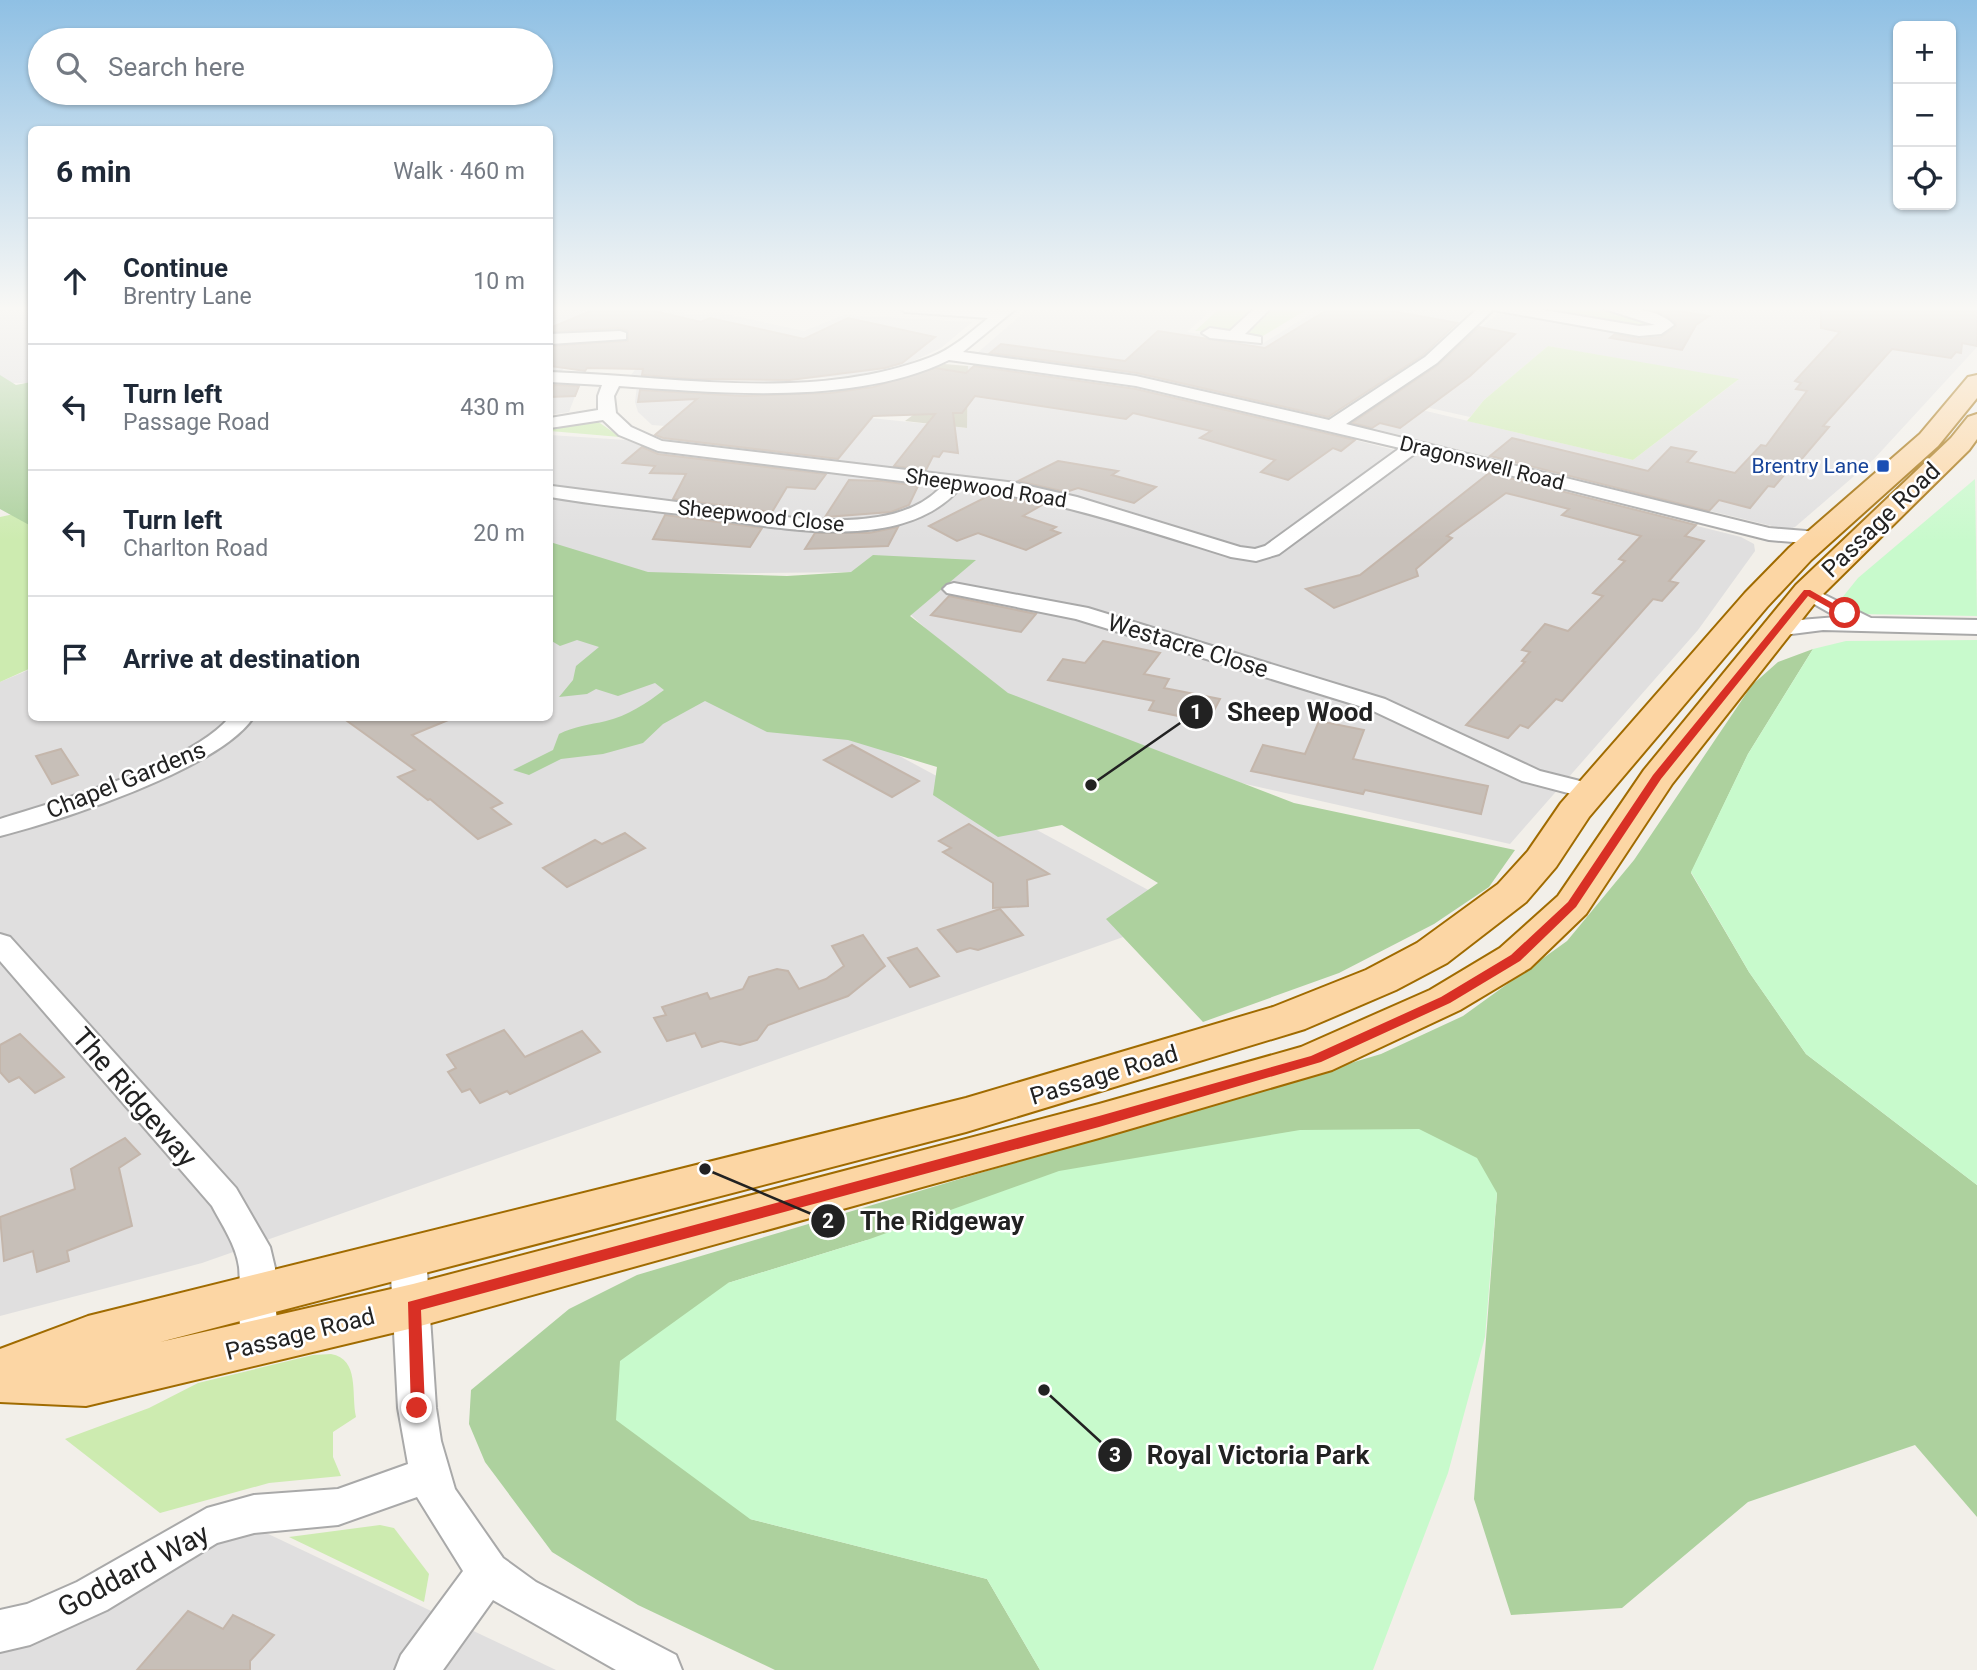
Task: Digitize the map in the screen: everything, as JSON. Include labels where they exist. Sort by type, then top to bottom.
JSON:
[{"type":"main road","name":"Passage Road","points":[[411,1281],[1289,1018],[1381,979],[1432,953],[1472,926],[1512,892],[1542,859],[1582,801],[1756,600],[1798,555],[1929,440],[1975,385]]},
{"type":"main road","name":"Passage Road","points":[[0,1379],[86,1382],[258,1320],[411,1281],[1099,1122],[1316,1059],[1445,1000],[1515,958],[1572,905],[1657,778],[1776,629],[1798,555],[1960,444],[1977,422]]},
{"type":"main road","name":"Passage Road","points":[[0,1373],[88,1338],[258,1320]]},
{"type":"street","points":[[553,423],[607,414],[606,396],[611,385]]},
{"type":"street","points":[[731,385],[784,385]]},
{"type":"street","name":"Dragonswell Road","points":[[1153,385],[1413,447],[1798,555]]},
{"type":"street","points":[[1332,426],[1394,385]]},
{"type":"street","name":"Sheepwood Road","points":[[607,414],[625,431],[658,446],[957,480],[1070,501],[1238,553],[1256,555],[1272,550],[1413,447]]},
{"type":"street","name":"Sheepwood Close","points":[[553,492],[824,526],[858,525],[909,514],[946,496],[957,480]]},
{"type":"street","points":[[1798,555],[1845,613],[1886,625]]},
{"type":"street","name":"Westacre Close","points":[[954,589],[1080,614],[1143,630],[1377,705],[1582,801]]},
{"type":"street","points":[[1776,629],[1823,623],[1977,627]]},
{"type":"street","name":"Chapel Gardens","points":[[0,828],[93,796],[219,742],[238,726],[240,721]]},
{"type":"street","name":"The Ridgeway","points":[[0,943],[224,1197],[252,1247],[257,1268],[258,1320]]},
{"type":"street","points":[[411,1281],[417,1408],[429,1475],[437,1497],[488,1572],[521,1596],[660,1670]]},
{"type":"street","name":"Goddard Way","points":[[0,1630],[30,1624],[92,1595],[206,1527],[254,1514],[338,1507],[429,1475]]},
{"type":"street","points":[[417,1670],[488,1572]]},
{"type":"shaded area","points":[[553,385],[579,385],[569,412],[553,415]]},
{"type":"shaded area","points":[[859,385],[861,417],[967,428],[968,385],[1101,385],[1219,406],[1741,537],[1754,544],[1755,551],[1698,630],[1510,844],[1241,783],[1007,703],[911,615],[959,571],[654,574],[553,546],[553,435],[626,440],[654,450],[670,441],[658,437],[665,426],[652,425],[638,412],[635,402],[637,386]]},
{"type":"shaded area","points":[[908,385],[968,385],[967,428],[905,421],[913,415]]},
{"type":"shaded area","points":[[1178,385],[1379,385],[1332,414],[1318,415]]},
{"type":"shaded area","points":[[1412,385],[1502,385],[1470,417],[1390,399]]},
{"type":"shaded area","points":[[1732,385],[1942,385],[1874,459],[1795,527],[1788,530],[1367,427],[1384,401],[1633,460]]},
{"type":"shaded area","points":[[553,615],[866,738],[1191,913],[202,1263],[0,1316],[0,682],[28,670],[28,721],[553,721]]},
{"type":"shaded area","points":[[245,1523],[556,1670],[0,1670],[0,1642]]},
{"type":"green space","points":[[0,385],[28,385],[28,524],[0,509]]},
{"type":"green space","points":[[1502,385],[1731,385],[1633,460],[1467,421],[1484,400]]},
{"type":"green space","points":[[597,421],[620,437],[553,431],[553,428]]},
{"type":"green space","points":[[1975,479],[1977,616],[1857,614],[1837,604],[1858,578]]},
{"type":"green space","points":[[14,514],[28,524],[28,669],[0,682],[0,517]]},
{"type":"green space","points":[[553,543],[648,572],[787,576],[851,572],[873,555],[976,560],[910,616],[1008,693],[1294,803],[1515,850],[1489,887],[1434,924],[1339,973],[1203,1022],[1106,919],[1158,883],[1062,825],[998,837],[933,795],[937,767],[848,740],[767,732],[705,701],[663,724],[643,743],[603,754],[561,759],[529,775],[513,770],[553,750],[559,734],[622,716],[664,690],[655,683],[618,696],[596,689],[587,694],[559,697],[573,680],[576,666],[599,647],[577,640],[560,646],[553,642]]},
{"type":"green space","points":[[1977,640],[1977,1185],[1806,1054],[1749,972],[1691,872],[1748,754],[1813,649],[1846,641]]},
{"type":"green space","points":[[1813,649],[1748,754],[1691,873],[1749,972],[1806,1054],[1977,1185],[1977,1517],[1915,1445],[1748,1502],[1622,1608],[1511,1615],[1474,1499],[1497,1193],[867,1240],[728,1283],[750,1519],[987,1579],[1040,1670],[775,1670],[638,1605],[552,1552],[485,1462],[469,1424],[471,1390],[569,1309],[637,1275],[1381,1054],[1463,1016],[1567,941],[1634,860],[1752,685],[1778,662]]},
{"type":"green space","points":[[1419,1129],[1477,1158],[1497,1193],[1485,1337],[1448,1473],[1373,1670],[1040,1670],[987,1579],[750,1519],[616,1420],[620,1361],[728,1283],[867,1240],[1059,1171],[1300,1130]]},
{"type":"green space","points":[[331,1354],[340,1357],[350,1370],[356,1417],[333,1432],[333,1457],[341,1476],[269,1483],[160,1513],[65,1439],[149,1408],[198,1383],[313,1355]]},
{"type":"green space","points":[[380,1525],[394,1528],[429,1574],[424,1602],[289,1537]]},
{"type":"building","points":[[554,385],[579,386],[575,396],[553,397]]},
{"type":"building","points":[[1107,385],[1136,389],[1355,440],[1341,451],[1333,448],[1288,480],[1261,472],[1275,460],[1200,438],[1211,431],[1133,413],[1126,419],[975,396],[962,413],[953,413],[958,453],[943,451],[939,457],[933,456],[926,470],[894,466],[935,414],[873,416],[838,459],[663,438],[655,435],[697,399],[638,402],[640,390],[743,396],[830,393],[873,387]]},
{"type":"building","points":[[1189,385],[1377,385],[1328,417]]},
{"type":"building","points":[[1408,385],[1458,385],[1400,428],[1380,423],[1372,428],[1352,423]]},
{"type":"building","points":[[1799,385],[1860,385],[1823,426],[1829,427],[1800,461],[1796,461],[1774,487],[1768,486],[1750,508],[1719,500],[1709,511],[1490,456],[1512,438],[1648,471],[1671,447],[1696,452],[1687,462],[1735,473],[1761,445],[1766,446],[1807,391],[1796,389]]},
{"type":"building","points":[[642,447],[658,454],[826,474],[815,489],[787,487],[772,512],[673,499],[686,474],[650,473],[655,466],[623,463]]},
{"type":"building","points":[[1058,461],[1118,471],[1112,475],[1156,487],[1134,503],[1078,488],[1066,492],[1018,481]]},
{"type":"building","points":[[1489,473],[1696,525],[1685,536],[1704,541],[1669,581],[1678,583],[1662,601],[1653,599],[1562,701],[1556,699],[1528,728],[1520,725],[1508,738],[1466,725],[1525,662],[1522,661],[1530,652],[1522,650],[1545,624],[1568,631],[1603,596],[1593,593],[1625,561],[1619,559],[1641,536],[1562,515],[1569,509],[1506,493],[1447,536],[1452,538],[1416,569],[1418,576],[1334,608],[1306,589],[1360,575]]},
{"type":"building","points":[[849,480],[918,486],[909,505],[891,512],[825,517]]},
{"type":"building","points":[[990,495],[1042,505],[1023,516],[1056,527],[1051,530],[1060,533],[1026,550],[978,533],[957,541],[929,526]]},
{"type":"building","points":[[665,515],[762,528],[750,547],[653,539]]},
{"type":"building","points":[[898,527],[888,546],[805,549],[815,533],[869,533]]},
{"type":"building","points":[[949,596],[1036,614],[1021,632],[931,615]]},
{"type":"building","points":[[1103,641],[1160,653],[1144,674],[1169,679],[1164,688],[1220,699],[1208,722],[1149,710],[1154,701],[1048,680],[1063,659],[1085,663]]},
{"type":"building","points":[[347,721],[446,721],[412,735],[502,803],[491,808],[511,824],[478,839],[430,799],[398,777],[415,770]]},
{"type":"building","points":[[1319,721],[1364,730],[1353,759],[1488,786],[1481,814],[1365,790],[1363,794],[1251,771],[1263,745],[1305,754]]},
{"type":"building","points":[[852,745],[919,781],[892,797],[824,760]]},
{"type":"building","points":[[61,749],[78,775],[52,784],[36,756]]},
{"type":"building","points":[[969,824],[1049,874],[1027,880],[1028,906],[993,908],[993,883],[943,852],[951,848],[939,841]]},
{"type":"building","points":[[625,833],[645,848],[567,887],[543,868],[595,840],[602,844]]},
{"type":"building","points":[[1000,909],[1023,935],[978,950],[970,948],[957,952],[938,930]]},
{"type":"building","points":[[863,935],[885,966],[848,996],[768,1025],[757,1040],[740,1045],[721,1041],[702,1047],[695,1033],[667,1041],[654,1018],[666,1015],[662,1007],[707,993],[710,999],[743,989],[749,977],[777,969],[788,971],[799,989],[826,979],[844,966],[832,946]]},
{"type":"building","points":[[917,948],[939,976],[910,987],[888,958]]},
{"type":"building","points":[[504,1030],[525,1057],[582,1031],[600,1052],[510,1094],[507,1091],[480,1103],[470,1089],[462,1092],[448,1072],[456,1068],[447,1055]]},
{"type":"building","points":[[20,1034],[64,1077],[35,1093],[19,1077],[9,1082],[0,1072],[0,1045]]},
{"type":"building","points":[[125,1138],[140,1154],[119,1168],[132,1226],[67,1251],[69,1261],[37,1272],[33,1251],[4,1261],[0,1217],[75,1189],[71,1169]]},
{"type":"building","points":[[188,1611],[223,1629],[233,1615],[274,1635],[250,1661],[250,1670],[137,1670]]},
{"type":"place","name":"Brentry Lane","points":[[1883,466]]},
{"type":"place","name":"Sheep Wood","points":[[1091,785]]},
{"type":"place","name":"The Ridgeway","points":[[705,1169]]},
{"type":"place","name":"Royal Victoria Park","points":[[1044,1390]]},
{"type":"route","points":[[417,1408],[413,1306],[1099,1122],[1316,1059],[1445,1000],[1515,958],[1572,905],[1689,735],[1807,592],[1845,613]]}]
